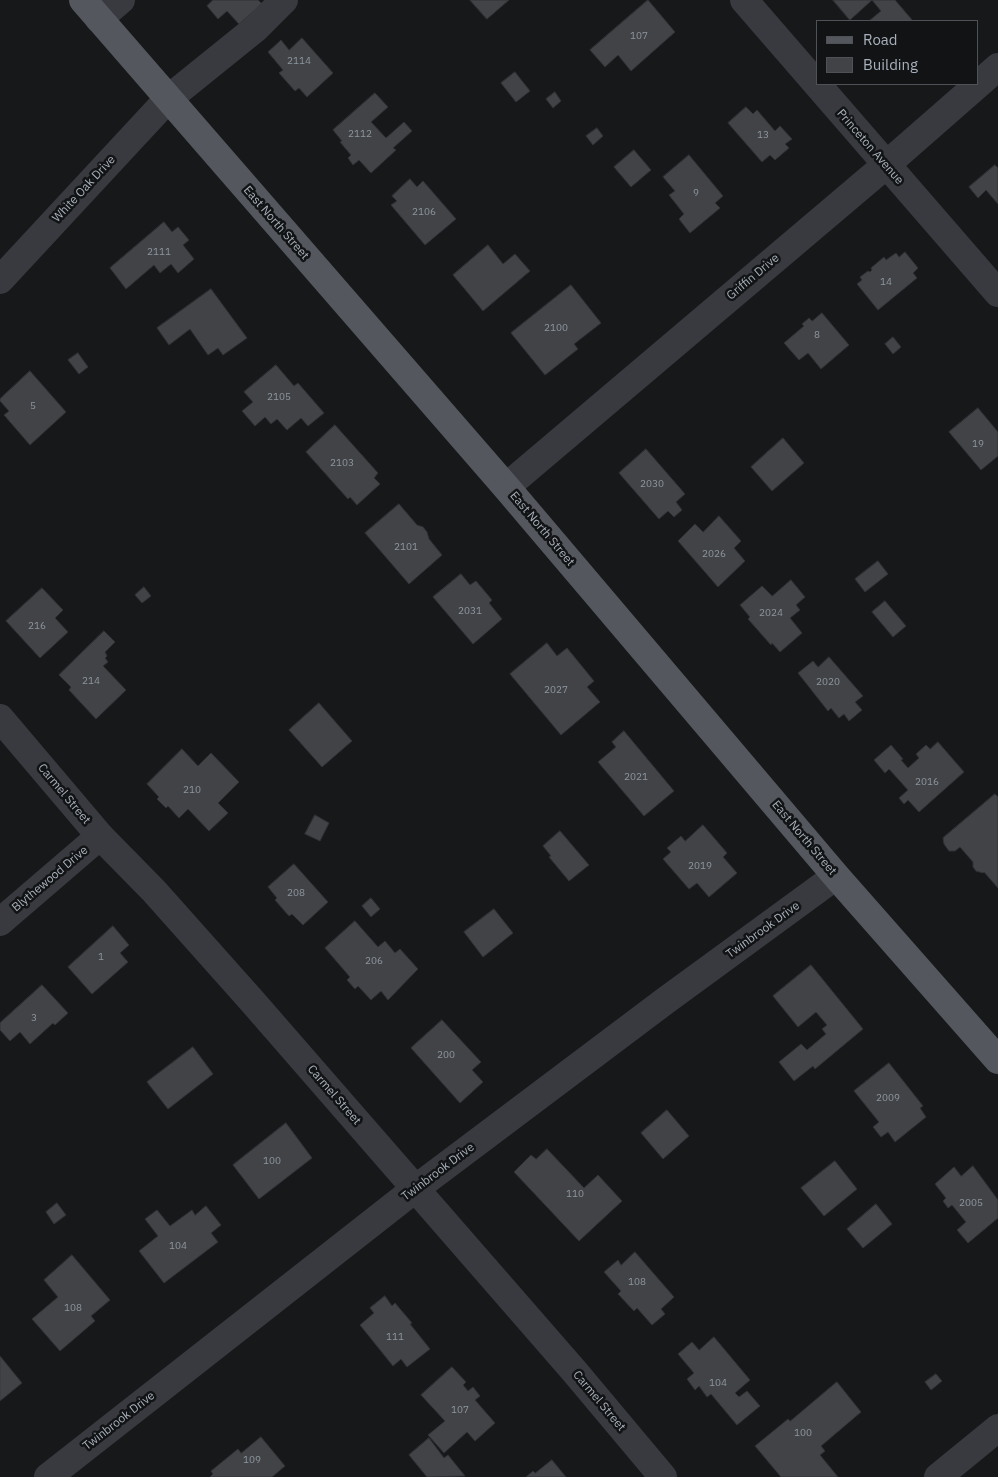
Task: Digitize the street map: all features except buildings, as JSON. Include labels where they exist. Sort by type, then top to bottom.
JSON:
[{"type":"main road","name":"East North Street","points":[[91,9],[506,486],[836,876],[998,1060]]},
{"type":"street","points":[[91,9],[121,0]]},
{"type":"street","name":"White Oak Drive","points":[[0,280],[168,99],[249,34],[284,0]]},
{"type":"street","name":"Princeton Avenue","points":[[744,0],[816,84]]},
{"type":"street","name":"Griffin Drive","points":[[978,84],[998,67]]},
{"type":"street","name":"Princeton Avenue","points":[[817,85],[998,293]]},
{"type":"street","name":"Griffin Drive","points":[[506,486],[886,165],[977,85]]},
{"type":"street","name":"Carmel Street","points":[[0,718],[100,836],[154,891],[232,979],[575,1372],[663,1477]]},
{"type":"street","name":"Blythewood Drive","points":[[0,922],[100,836]]},
{"type":"street","name":"Twinbrook Drive","points":[[48,1477],[415,1189],[665,1001],[836,876]]},
{"type":"street","points":[[938,1477],[998,1428]]}]
